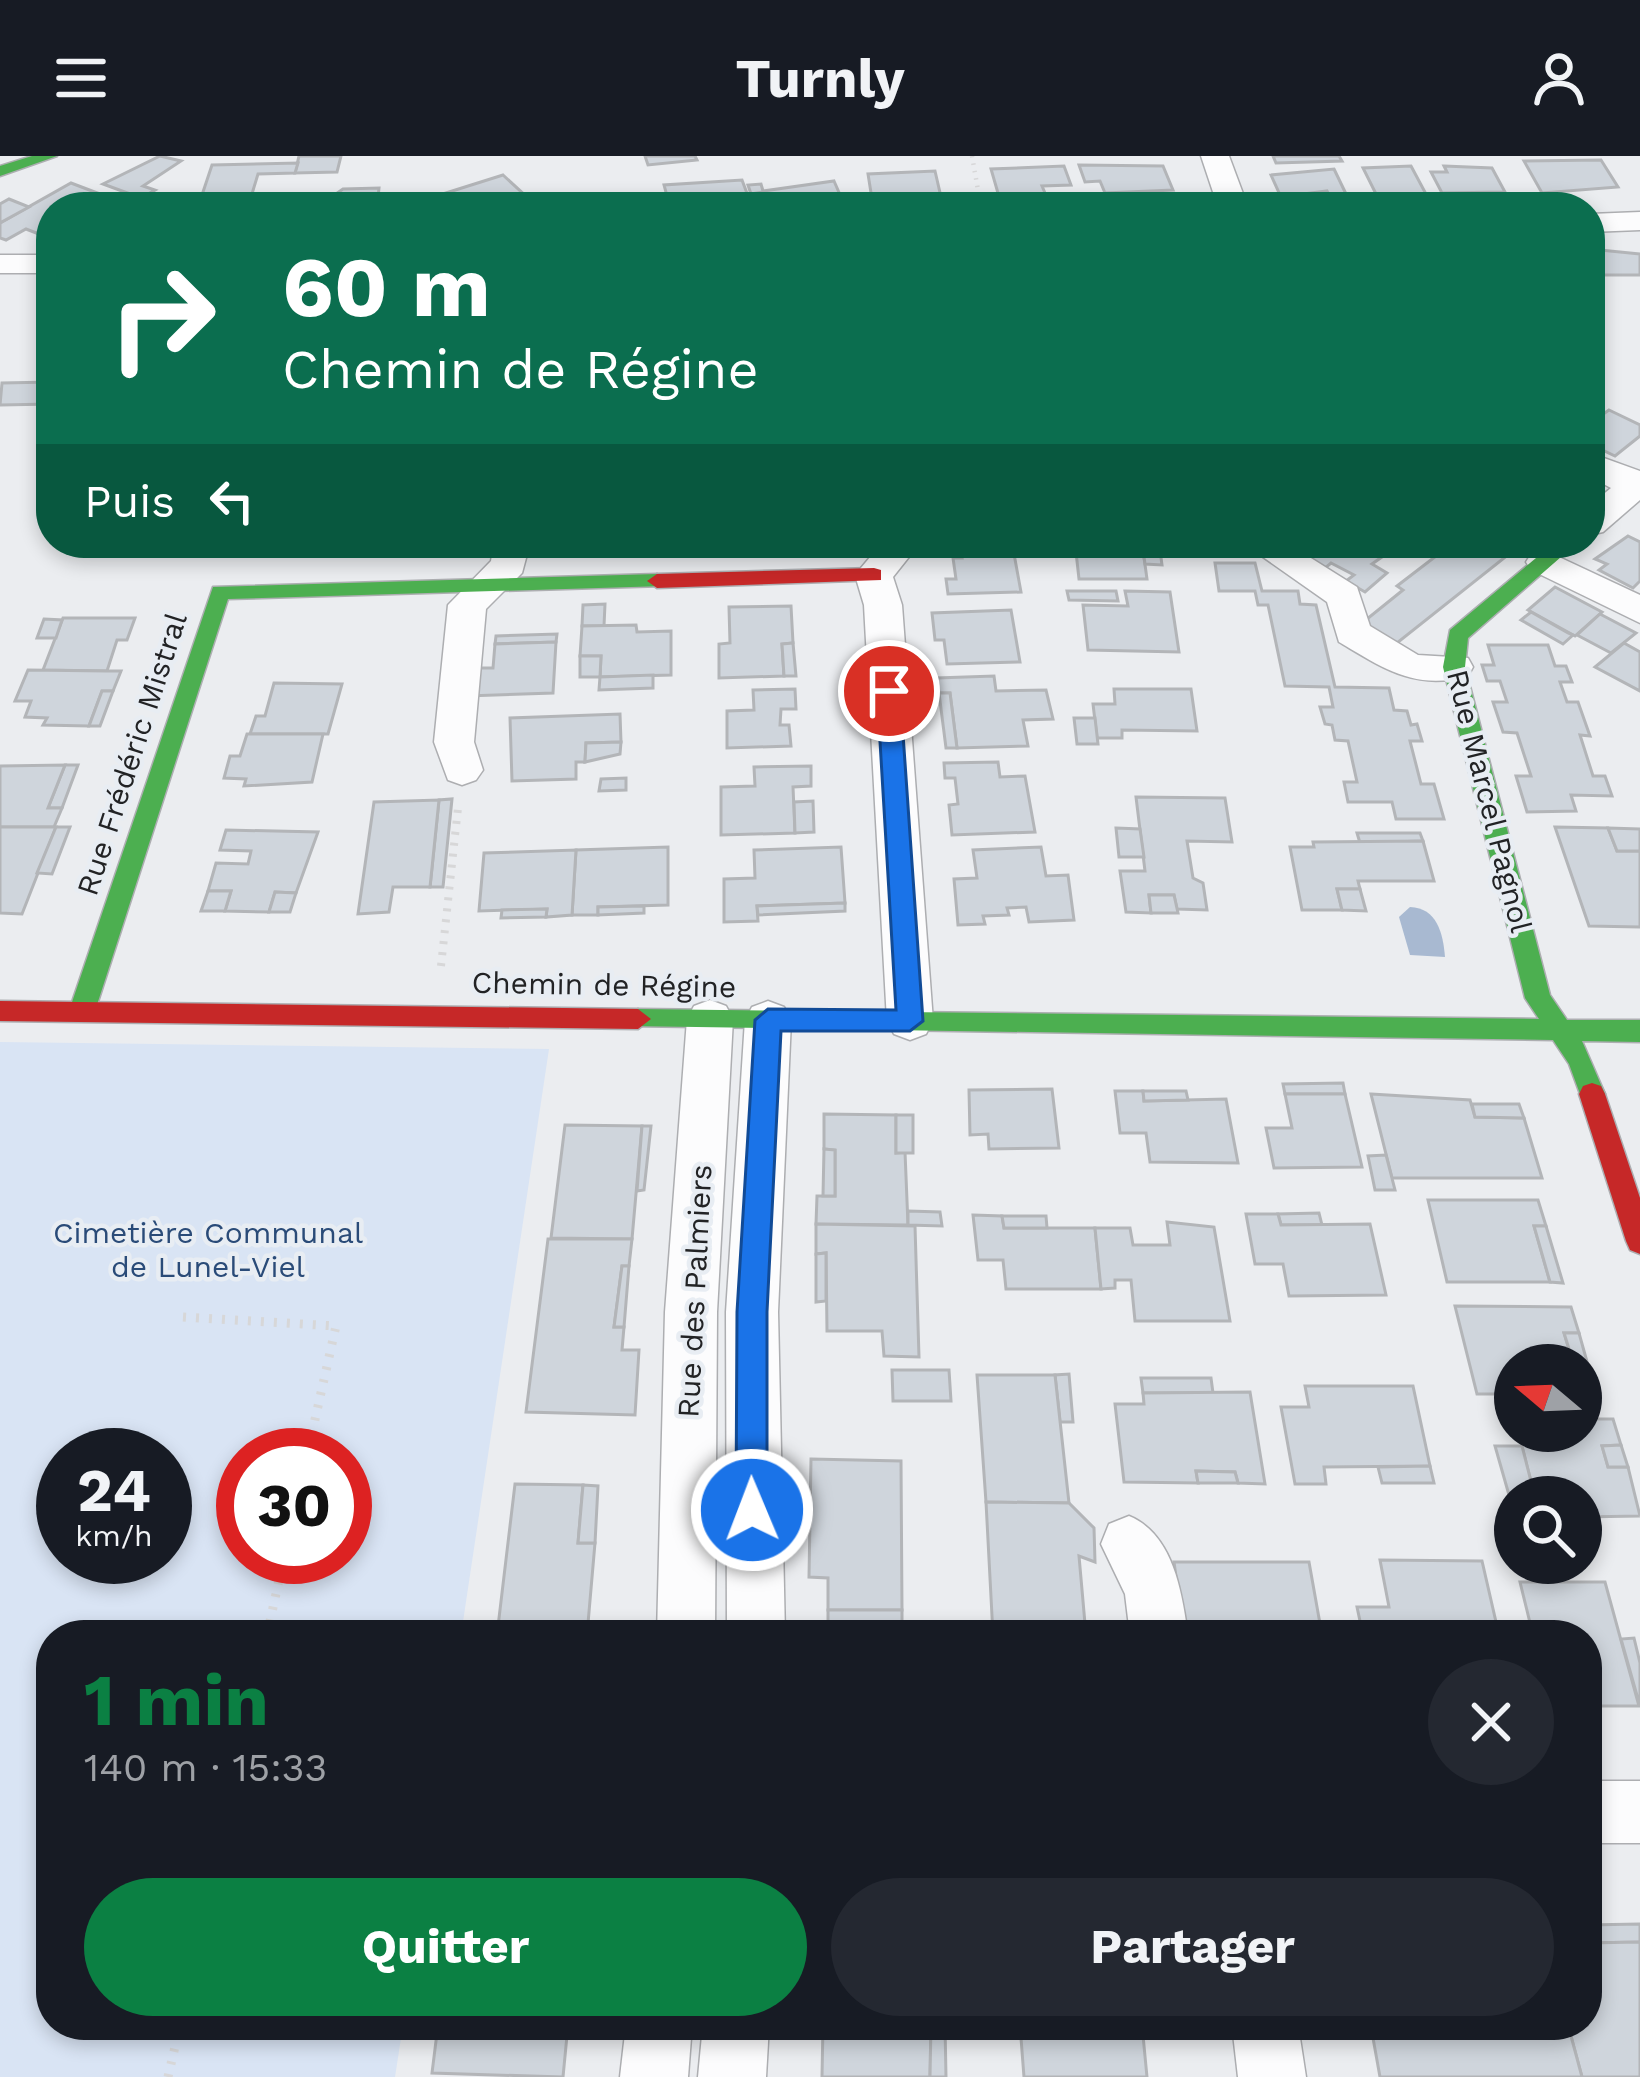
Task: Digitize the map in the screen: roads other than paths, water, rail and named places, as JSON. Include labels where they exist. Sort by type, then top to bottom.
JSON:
[{"type":"street","points":[[0,171],[49,156]]},
{"type":"street","points":[[1215,156],[1228,192]]},
{"type":"street","points":[[1605,222],[1640,221]]},
{"type":"street","points":[[0,264],[36,264]]},
{"type":"street","points":[[1605,470],[1638,484],[1605,512]]},
{"type":"street","points":[[462,770],[454,742],[467,604],[509,565],[510,558]]},
{"type":"street","points":[[889,558],[874,575],[883,605],[910,1021]]},
{"type":"street","points":[[1284,558],[1344,596],[1353,634],[1411,668],[1454,667]]},
{"type":"street","name":"Rue Marcel Pagnol","points":[[1549,558],[1458,635],[1454,667],[1538,998],[1564,1029],[1581,1060],[1640,1241]]},
{"type":"street","points":[[1562,558],[1640,610]]},
{"type":"street","name":"Rue Frédéric Mistral","points":[[82,1011],[220,592],[874,575]]},
{"type":"street","name":"Chemin de Régine","points":[[0,1011],[1640,1031]]},
{"type":"street","name":"Rue des Palmiers","points":[[686,1620],[692,1312],[710,1019]]},
{"type":"street","name":"Rue des Palmiers","points":[[756,1620],[752,1312],[768,1020]]},
{"type":"street","points":[[1129,1544],[1153,1588],[1158,1620]]},
{"type":"street","points":[[1602,1812],[1640,1812]]},
{"type":"street","points":[[654,2077],[657,2040]]},
{"type":"street","points":[[732,2077],[735,2040]]},
{"type":"street","points":[[1266,2040],[1272,2077]]},
{"type":"park label","name":"Cimetière Communal de Lunel-Viel","points":[[208,1250]]}]
